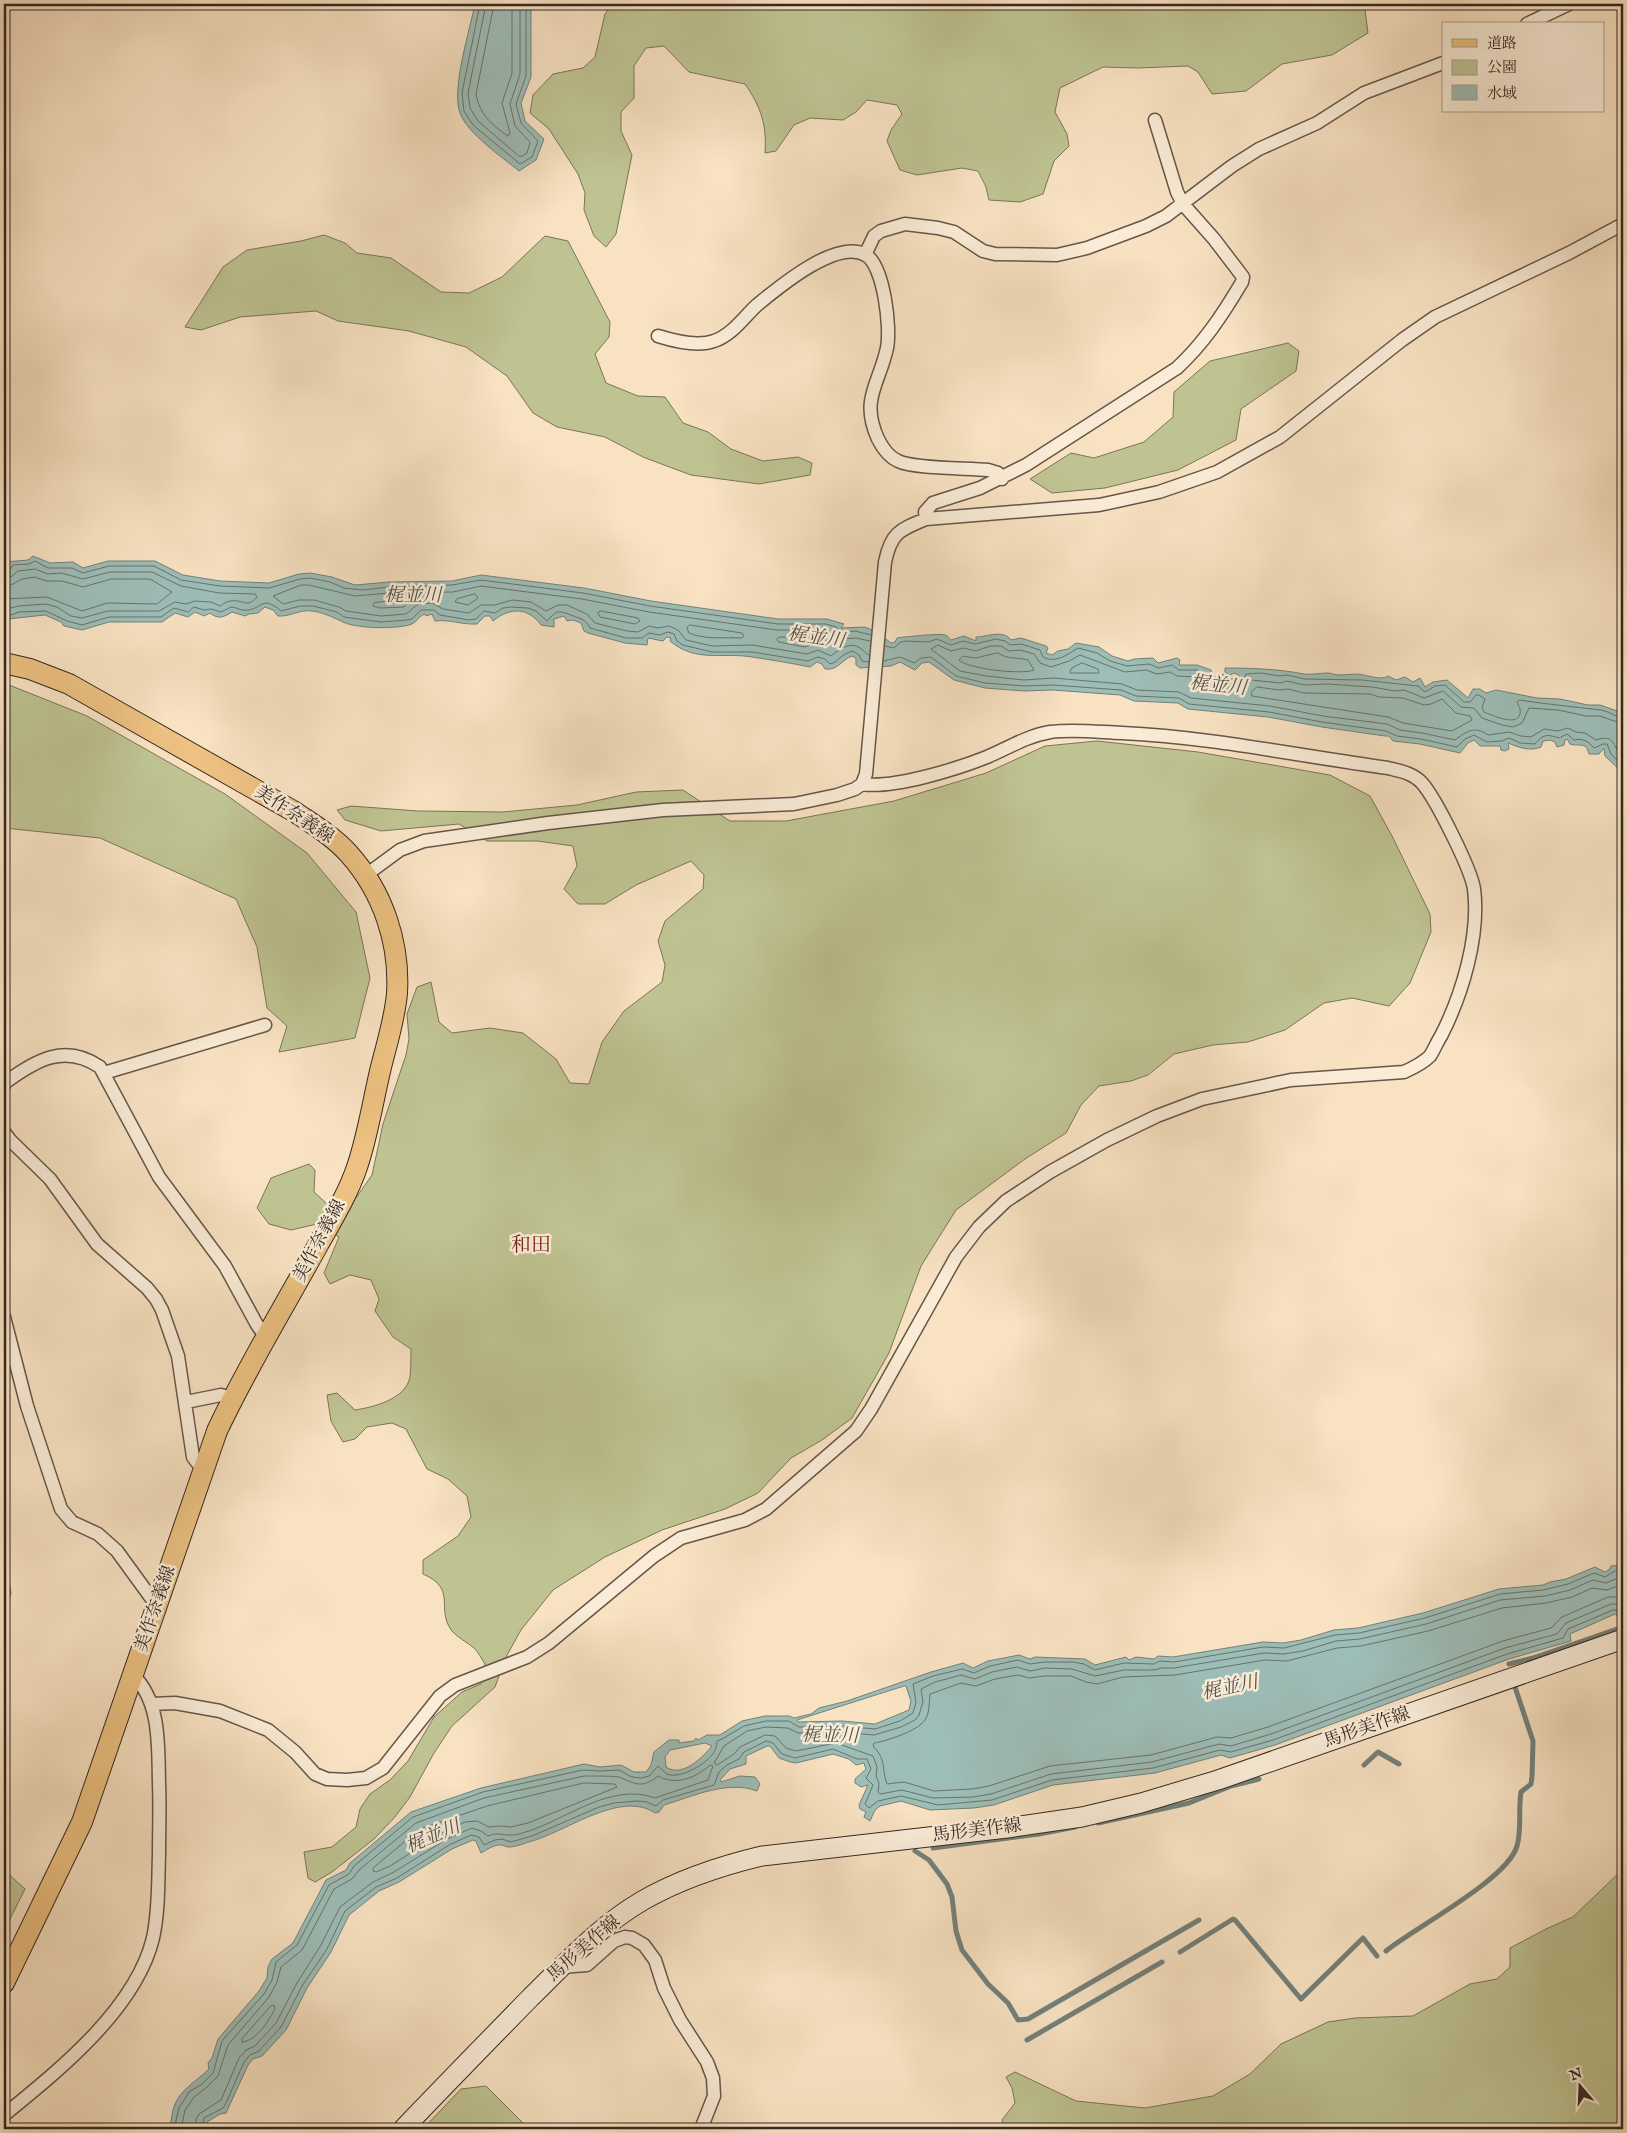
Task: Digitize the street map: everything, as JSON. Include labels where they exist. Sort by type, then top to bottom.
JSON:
[{"type":"main road","name":"美作奈義線","points":[[4,663],[30,669],[69,684],[295,812],[321,829],[348,853],[366,875],[381,902],[394,938],[398,962],[397,995],[392,1023],[357,1168],[340,1204],[232,1398],[203,1470],[82,1822],[4,1983]]},
{"type":"main road","name":"馬形美作線","points":[[403,2129],[561,1967],[603,1929],[641,1902],[682,1880],[726,1864],[762,1856],[1007,1828],[1082,1817],[1141,1803],[1218,1780],[1623,1639]]},
{"type":"street","points":[[1530,22],[1569,4]]},
{"type":"street","points":[[865,255],[874,236],[881,231],[905,224],[954,232],[983,250],[995,254],[1057,255],[1069,253],[1146,226],[1183,204],[1200,188],[1259,149],[1317,123],[1364,93],[1442,63]]},
{"type":"street","points":[[926,519],[925,512],[933,503],[1002,479],[1177,368],[1196,350],[1221,317],[1242,282],[1243,277],[1183,204],[1177,192],[1155,120]]},
{"type":"street","points":[[366,875],[400,850],[424,841],[548,823],[663,810],[794,804],[837,795],[855,789],[862,784],[866,774],[879,617],[889,545],[894,536],[910,525],[926,519],[1099,505],[1159,492],[1217,472],[1280,437],[1402,340],[1435,317],[1569,253],[1623,224]]},
{"type":"street","points":[[658,336],[680,341],[712,342],[724,336],[774,292],[807,268],[841,253],[854,251],[865,255],[873,262],[880,278],[887,326],[888,346],[874,386],[870,406],[871,418],[881,444],[890,456],[899,462],[924,466],[988,470],[998,473],[1002,479]]},
{"type":"street","points":[[151,1704],[175,1703],[220,1711],[268,1730],[295,1752],[314,1774],[327,1779],[347,1780],[366,1778],[383,1768],[440,1696],[455,1685],[527,1658],[549,1643],[654,1556],[681,1538],[745,1520],[766,1509],[838,1449],[856,1431],[871,1409],[956,1257],[979,1227],[1006,1201],[1050,1172],[1107,1140],[1157,1116],[1202,1099],[1291,1080],[1404,1072],[1418,1065],[1430,1055],[1451,1017],[1463,985],[1470,953],[1475,910],[1472,880],[1470,872],[1436,806],[1422,783],[1411,774],[1388,768],[1155,734],[1074,730],[1048,732],[1018,742],[988,757],[897,783],[872,786],[862,784]]},
{"type":"street","points":[[104,1073],[265,1025]]},
{"type":"street","points":[[4,1085],[30,1065],[46,1058],[64,1055],[88,1058],[100,1067],[159,1177],[213,1248],[260,1329],[268,1334]]},
{"type":"street","points":[[4,1132],[50,1179],[97,1244],[147,1288],[156,1299],[162,1310],[178,1356],[194,1457],[203,1470]]},
{"type":"street","points":[[4,1317],[27,1406],[60,1509],[72,1522],[98,1534],[117,1551],[157,1606]]},
{"type":"street","points":[[186,1402],[221,1394],[232,1398]]},
{"type":"street","points":[[4,2115],[54,2074],[87,2042],[120,2003],[140,1971],[152,1939],[158,1908],[160,1789],[158,1738],[151,1704],[140,1681],[134,1675]]},
{"type":"street","points":[[561,1967],[586,1965],[614,1941],[625,1937],[632,1938],[644,1945],[655,1960],[668,1996],[707,2062],[713,2078],[714,2096],[701,2129]]},
{"type":"green space","points":[[612,4],[1356,4],[1365,10],[1368,33],[1332,55],[1282,64],[1246,91],[1212,94],[1198,72],[1188,66],[1103,67],[1060,88],[1055,112],[1067,134],[1069,146],[1054,161],[1043,194],[1020,202],[989,200],[986,187],[978,171],[962,168],[917,175],[900,170],[887,141],[891,130],[902,114],[897,105],[867,100],[856,112],[843,120],[810,118],[794,125],[776,151],[765,153],[765,134],[762,117],[745,84],[689,72],[664,46],[646,48],[634,66],[634,98],[621,112],[621,131],[632,155],[616,234],[606,247],[594,236],[584,210],[585,193],[578,174],[549,129],[530,113],[533,95],[553,74],[583,68],[595,57],[605,14]]},
{"type":"green space","points":[[324,235],[345,243],[357,253],[391,258],[441,292],[469,293],[502,277],[545,236],[568,241],[610,322],[609,337],[595,354],[606,383],[638,396],[665,397],[683,423],[708,432],[731,449],[763,461],[798,457],[812,463],[810,475],[759,484],[691,475],[643,457],[605,437],[557,427],[533,413],[507,376],[466,347],[409,331],[338,321],[316,311],[240,317],[201,330],[185,327],[223,267],[247,250]]},
{"type":"green space","points":[[1288,343],[1299,351],[1296,371],[1241,409],[1236,440],[1178,470],[1105,488],[1052,493],[1030,479],[1071,453],[1094,458],[1144,442],[1173,417],[1174,392],[1210,361]]},
{"type":"green space","points":[[4,683],[87,716],[225,794],[307,853],[356,912],[370,978],[355,1038],[279,1052],[287,1026],[267,1008],[257,947],[236,899],[100,838],[4,828]]},
{"type":"green space","points":[[1097,741],[1198,752],[1330,775],[1370,796],[1430,914],[1431,932],[1410,983],[1389,1006],[1352,998],[1324,1003],[1285,1030],[1248,1042],[1213,1045],[1174,1054],[1148,1075],[1131,1081],[1099,1086],[1081,1105],[1066,1133],[1025,1159],[956,1210],[921,1266],[889,1353],[852,1418],[822,1440],[791,1458],[758,1493],[725,1509],[662,1530],[605,1557],[553,1590],[521,1630],[506,1657],[495,1687],[452,1726],[434,1753],[410,1797],[394,1818],[374,1839],[332,1872],[315,1882],[308,1878],[304,1852],[332,1847],[356,1827],[360,1809],[370,1794],[390,1780],[408,1761],[434,1717],[462,1692],[481,1684],[485,1664],[474,1648],[452,1631],[447,1623],[443,1593],[440,1586],[423,1574],[423,1560],[458,1536],[471,1517],[467,1496],[448,1479],[427,1469],[406,1429],[392,1423],[367,1427],[355,1439],[343,1442],[331,1421],[327,1395],[337,1393],[355,1410],[388,1401],[402,1391],[410,1377],[411,1349],[393,1337],[375,1311],[379,1299],[371,1280],[350,1275],[330,1284],[324,1273],[339,1237],[317,1224],[291,1230],[269,1224],[257,1208],[271,1178],[309,1164],[315,1170],[314,1192],[327,1204],[356,1198],[372,1175],[383,1124],[406,1055],[409,1039],[407,1014],[417,987],[431,982],[439,1022],[452,1033],[490,1028],[523,1033],[556,1059],[570,1083],[589,1084],[602,1042],[624,1011],[662,982],[665,965],[658,941],[665,921],[703,889],[704,875],[691,861],[636,885],[605,904],[578,904],[564,889],[577,866],[573,846],[538,841],[487,841],[459,824],[381,831],[345,820],[337,810],[351,806],[418,811],[503,812],[577,805],[636,792],[683,790],[730,821],[786,821],[894,801],[986,773],[1045,746]]},
{"type":"green space","points":[[4,1552],[11,1593],[4,1617]]},
{"type":"green space","points":[[1623,1869],[1623,2129],[1041,2129],[1033,2127],[1005,2129],[1002,2120],[1015,2103],[1012,2088],[1006,2077],[1015,2072],[1076,2101],[1145,2108],[1213,2096],[1250,2074],[1281,2044],[1328,2022],[1355,2018],[1413,2016],[1470,1984],[1497,1979],[1510,1967],[1510,1948],[1573,1917]]},
{"type":"green space","points":[[4,1870],[25,1889],[4,1931]]},
{"type":"green space","points":[[486,2086],[529,2129],[423,2129],[461,2089]]},
{"type":"water","points":[[475,4],[531,4],[531,77],[521,103],[525,121],[544,139],[536,160],[519,171],[477,136],[464,121],[460,113],[458,103],[459,75]]},
{"type":"water","name":"梶並川","points":[[33,556],[50,563],[73,562],[83,568],[108,561],[155,561],[183,575],[220,581],[269,583],[299,574],[310,573],[332,577],[355,585],[389,582],[452,581],[481,575],[584,588],[651,601],[778,619],[827,619],[844,624],[841,628],[865,627],[877,632],[891,643],[895,642],[897,638],[922,635],[942,635],[947,636],[951,640],[964,636],[976,641],[976,637],[999,634],[1011,640],[1021,638],[1046,646],[1048,648],[1046,653],[1052,655],[1058,651],[1068,649],[1076,643],[1099,647],[1112,656],[1128,661],[1153,658],[1158,663],[1177,658],[1180,660],[1179,665],[1197,665],[1211,670],[1212,674],[1219,679],[1223,674],[1230,679],[1239,678],[1239,675],[1234,673],[1230,675],[1225,672],[1225,668],[1265,669],[1307,674],[1358,674],[1378,678],[1388,676],[1396,680],[1405,677],[1413,682],[1420,678],[1425,687],[1433,682],[1447,680],[1468,698],[1473,689],[1480,689],[1486,693],[1496,690],[1537,698],[1560,699],[1588,705],[1600,705],[1623,713],[1623,773],[1605,756],[1604,748],[1599,754],[1589,754],[1586,747],[1570,744],[1567,739],[1564,745],[1557,747],[1555,742],[1550,740],[1543,741],[1541,747],[1533,749],[1508,743],[1509,749],[1505,751],[1501,750],[1500,746],[1480,746],[1474,740],[1468,743],[1460,753],[1420,744],[1393,741],[1389,736],[1322,727],[1268,717],[1188,709],[1178,703],[1134,701],[1120,695],[1053,690],[1024,691],[985,688],[954,680],[929,662],[922,663],[915,670],[900,662],[891,666],[860,668],[856,665],[856,658],[852,656],[836,667],[825,669],[822,664],[817,662],[810,667],[752,657],[699,654],[680,648],[670,641],[671,638],[667,637],[663,641],[648,638],[647,645],[625,643],[588,633],[584,631],[581,623],[573,620],[567,621],[564,616],[554,619],[554,627],[541,625],[530,615],[518,611],[506,613],[493,621],[490,616],[485,616],[477,624],[435,621],[432,614],[426,616],[425,614],[409,625],[384,628],[355,626],[312,611],[278,616],[273,610],[265,607],[258,613],[245,616],[232,612],[221,617],[210,613],[204,616],[195,612],[188,617],[175,613],[162,622],[109,622],[82,630],[64,626],[61,622],[45,615],[8,619],[4,616],[4,567],[7,566],[5,562],[28,560]]},
{"type":"water","name":"梶並川","points":[[1623,1565],[1623,1615],[1618,1617],[1615,1614],[1570,1634],[1571,1641],[1509,1659],[1275,1745],[1230,1758],[1221,1755],[1155,1773],[1053,1785],[994,1805],[974,1808],[930,1810],[901,1801],[880,1806],[875,1810],[870,1821],[864,1817],[866,1812],[860,1809],[859,1805],[868,1785],[861,1787],[855,1783],[855,1779],[866,1769],[864,1763],[856,1765],[849,1759],[833,1754],[796,1763],[790,1762],[779,1758],[770,1746],[767,1746],[746,1756],[746,1764],[730,1769],[720,1780],[721,1782],[740,1776],[755,1777],[760,1784],[757,1791],[734,1787],[710,1790],[664,1805],[659,1812],[655,1813],[641,1807],[626,1806],[610,1809],[518,1846],[508,1847],[501,1845],[489,1848],[481,1853],[476,1841],[473,1840],[452,1849],[399,1882],[379,1891],[349,1915],[331,1952],[307,1988],[286,2030],[262,2056],[253,2059],[248,2065],[226,2113],[220,2114],[207,2122],[207,2129],[167,2129],[176,2101],[189,2086],[209,2069],[208,2063],[212,2058],[218,2039],[259,1991],[267,1978],[268,1967],[272,1959],[293,1943],[326,1880],[346,1870],[350,1863],[411,1812],[481,1788],[584,1764],[600,1767],[621,1765],[634,1772],[646,1772],[651,1765],[654,1752],[669,1740],[679,1740],[679,1743],[694,1741],[696,1738],[698,1740],[707,1735],[720,1735],[742,1721],[765,1716],[789,1716],[794,1718],[811,1714],[819,1708],[847,1701],[963,1663],[973,1668],[988,1661],[1019,1655],[1030,1659],[1035,1657],[1085,1659],[1095,1665],[1126,1657],[1129,1660],[1136,1657],[1154,1659],[1158,1656],[1173,1657],[1263,1642],[1283,1643],[1301,1640],[1334,1630],[1358,1628],[1423,1613],[1499,1589],[1543,1585],[1566,1579],[1595,1567],[1605,1572],[1611,1566]],"holes":[[[906,1686],[911,1701],[909,1710],[875,1724],[842,1721],[798,1722],[797,1720]],[[705,1743],[712,1746],[691,1765],[679,1770],[672,1770],[666,1767],[665,1757],[670,1750]]]},
{"type":"waterway","points":[[1509,1664],[1533,1658],[1623,1627]]},
{"type":"waterway","points":[[1386,1951],[1480,1887],[1510,1859],[1517,1846],[1521,1792],[1531,1784],[1533,1741],[1515,1687]]},
{"type":"waterway","points":[[1364,1765],[1378,1752],[1399,1764]]},
{"type":"waterway","points":[[1098,1823],[1189,1803],[1231,1786],[1259,1779]]},
{"type":"waterway","points":[[933,1848],[1039,1834],[1075,1827]]},
{"type":"waterway","points":[[915,1851],[929,1860],[947,1884],[952,1897],[956,1931],[962,1950],[988,1984],[1008,2003],[1018,2020],[1028,2019],[1199,1920]]},
{"type":"waterway","points":[[1180,1952],[1233,1919],[1301,1999],[1363,1938],[1377,1956]]},
{"type":"waterway","points":[[1027,2040],[1162,1962]]},
{"type":"district","name":"和田","points":[[531,1245]]}]
